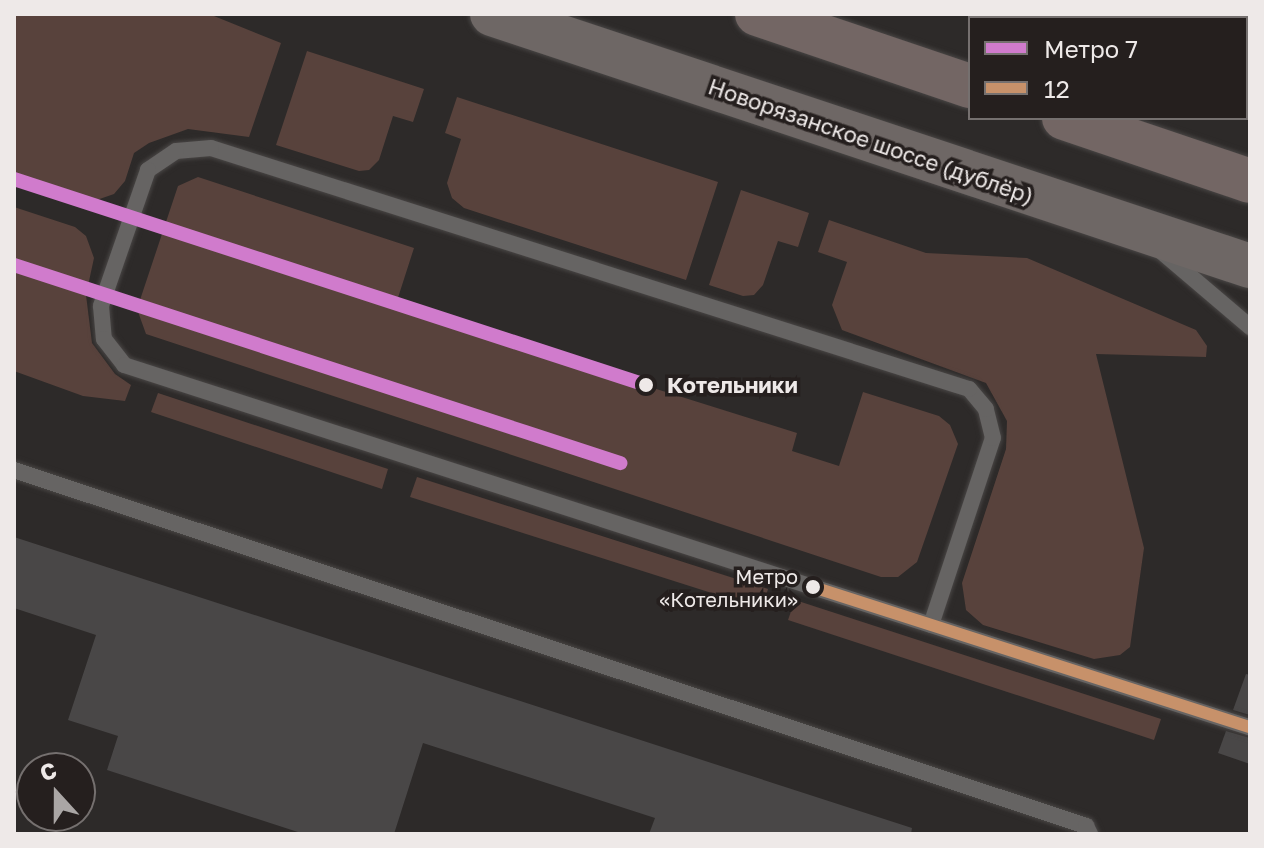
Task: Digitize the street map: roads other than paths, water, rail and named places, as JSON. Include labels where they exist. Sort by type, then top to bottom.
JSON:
[{"type":"highway","points":[[757,14],[968,85]]},
{"type":"highway","points":[[1070,120],[1250,181]]},
{"type":"main road","name":"Новорязанское шоссе (дублёр)","points":[[492,14],[1144,234],[1250,266]]},
{"type":"lane","points":[[931,625],[993,438],[986,409],[969,389],[211,148],[176,151],[148,170],[101,306],[104,339],[124,365],[931,625],[1250,727]]},
{"type":"lane","points":[[1144,234],[1250,327]]},
{"type":"lane","points":[[14,470],[1086,826],[1090,834]]},
{"type":"metro line","name":"7","points":[[14,179],[646,385]]},
{"type":"metro line","name":"7","points":[[14,265],[620,463]]},
{"type":"place","name":"Котельники","points":[[646,385]]},
{"type":"place","name":"Метро «Котельники»","points":[[813,587]]}]
